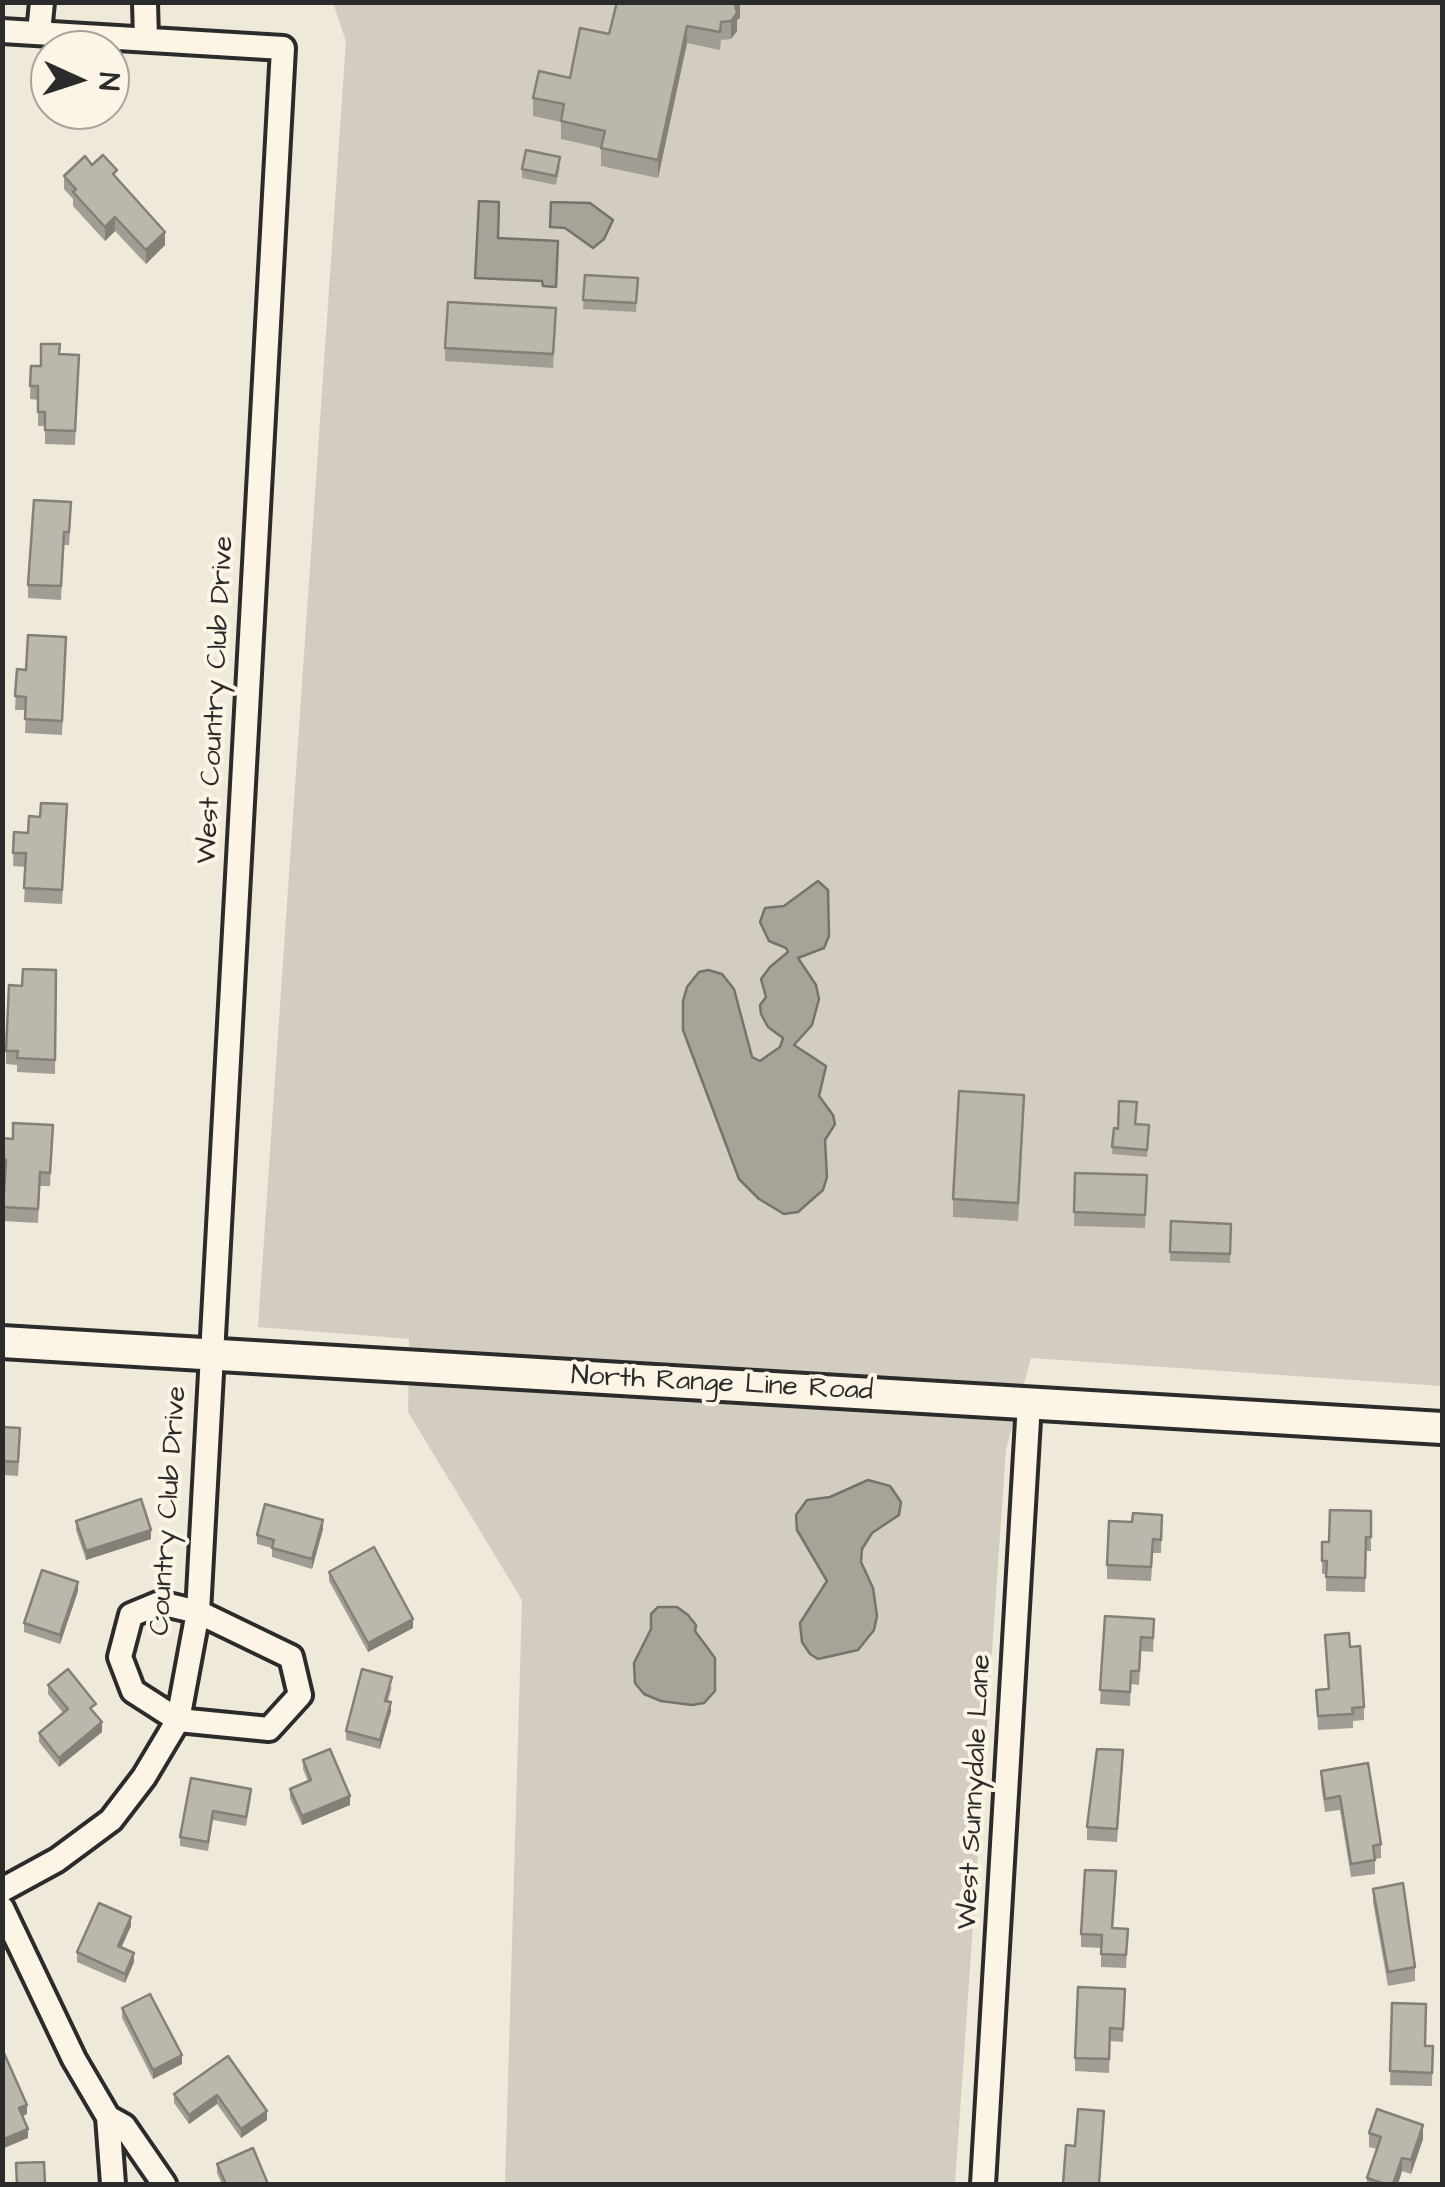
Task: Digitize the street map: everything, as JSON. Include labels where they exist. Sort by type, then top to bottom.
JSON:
[{"type":"street","points":[[39,30],[42,2]]},
{"type":"street","points":[[130,38],[146,39],[145,2]]},
{"type":"street","points":[[2,31],[30,33]]},
{"type":"street","name":"West Country Club Drive","points":[[146,39],[283,48],[210,1354]]},
{"type":"street","name":"North Range Line Road","points":[[2,1342],[1442,1428]]},
{"type":"street","name":"Country Club Drive","points":[[2,1890],[57,1860],[110,1820],[144,1778],[178,1720],[198,1612],[210,1354]]},
{"type":"street","name":"West Sunnydale Lane","points":[[983,2184],[1030,1404]]},
{"type":"street","points":[[160,1603],[198,1612],[291,1657],[300,1695],[269,1730],[178,1720],[134,1691],[120,1657],[130,1615],[160,1603]]},
{"type":"street","points":[[2,1908],[74,2059],[108,2117],[113,2184]]},
{"type":"street","points":[[108,2117],[124,2126],[164,2184]]},
{"type":"shaded area","points":[[333,3],[1442,3],[1442,1386],[1031,1358],[1006,1449],[955,2184],[505,2184],[522,1600],[408,1412],[409,1339],[258,1327],[346,41]]},
{"type":"shaded area","points":[[479,201],[499,202],[498,238],[558,241],[556,287],[543,286],[542,281],[475,278]]},
{"type":"shaded area","points":[[551,202],[590,203],[613,220],[604,239],[593,248],[565,228],[550,227]]},
{"type":"shaded area","points":[[818,881],[828,890],[829,936],[824,948],[798,958],[816,985],[819,999],[812,1025],[794,1045],[826,1066],[819,1096],[835,1124],[825,1140],[827,1177],[823,1190],[798,1212],[784,1214],[759,1199],[739,1179],[683,1030],[683,1001],[687,987],[699,972],[722,974],[734,989],[752,1057],[760,1061],[780,1047],[783,1038],[768,1027],[761,1014],[760,1005],[766,997],[761,979],[788,952],[769,941],[760,922],[765,908],[784,906]]},
{"type":"shaded area","points":[[868,1480],[890,1486],[901,1502],[899,1515],[872,1533],[862,1549],[861,1562],[873,1588],[877,1616],[874,1630],[858,1650],[818,1659],[802,1642],[800,1623],[827,1581],[797,1530],[796,1515],[807,1500],[830,1497]]},
{"type":"shaded area","points":[[658,1607],[677,1607],[688,1615],[715,1658],[715,1691],[704,1703],[661,1701],[644,1694],[635,1683],[634,1663],[651,1629],[651,1614]]},
{"type":"building","points":[[617,2],[737,2],[737,13],[731,21],[721,22],[720,32],[687,26],[658,160],[601,148],[605,131],[561,121],[564,104],[533,98],[539,71],[570,78],[580,28],[609,34]]},
{"type":"building","points":[[526,150],[560,157],[556,176],[522,169]]},
{"type":"building","points":[[103,155],[117,170],[113,174],[165,232],[146,250],[115,217],[105,227],[73,192],[76,189],[64,176],[85,156],[92,165]]},
{"type":"building","points":[[585,275],[638,278],[636,303],[583,300]]},
{"type":"building","points":[[448,302],[556,308],[553,354],[445,348]]},
{"type":"building","points":[[41,344],[60,344],[59,354],[79,355],[75,431],[45,430],[45,412],[38,412],[38,386],[30,386],[31,366],[41,366]]},
{"type":"building","points":[[34,500],[71,502],[69,532],[64,532],[61,586],[28,585]]},
{"type":"building","points":[[28,635],[66,637],[62,721],[25,719],[26,697],[15,696],[17,669],[26,670]]},
{"type":"building","points":[[41,803],[67,804],[62,890],[24,888],[26,853],[13,853],[14,832],[28,833],[29,816],[40,817]]},
{"type":"building","points":[[23,969],[56,970],[55,1060],[17,1058],[18,1051],[6,1051],[9,985],[22,986]]},
{"type":"building","points":[[959,1091],[1024,1095],[1018,1203],[953,1199]]},
{"type":"building","points":[[1119,1101],[1137,1102],[1135,1124],[1149,1125],[1147,1150],[1112,1147],[1114,1128],[1118,1129]]},
{"type":"building","points":[[13,1123],[53,1125],[50,1173],[40,1172],[38,1209],[3,1207],[6,1160],[2,1160],[2,1138],[13,1139]]},
{"type":"building","points":[[1075,1173],[1147,1175],[1145,1215],[1074,1212]]},
{"type":"building","points":[[1171,1221],[1231,1224],[1230,1254],[1170,1252]]},
{"type":"building","points":[[2,1427],[20,1428],[18,1462],[2,1461]]},
{"type":"building","points":[[141,1499],[151,1530],[86,1551],[76,1521]]},
{"type":"building","points":[[265,1504],[323,1520],[312,1559],[272,1548],[274,1540],[257,1535]]},
{"type":"building","points":[[1330,1510],[1371,1511],[1365,1578],[1326,1577],[1322,1542],[1329,1542]]},
{"type":"building","points":[[1133,1513],[1162,1515],[1161,1540],[1153,1539],[1151,1567],[1107,1565],[1109,1521],[1132,1522]]},
{"type":"building","points":[[374,1547],[413,1619],[368,1643],[329,1572]]},
{"type":"building","points":[[42,1570],[78,1582],[60,1635],[24,1623]]},
{"type":"building","points":[[1105,1616],[1154,1619],[1153,1638],[1141,1637],[1139,1671],[1131,1671],[1130,1692],[1100,1690]]},
{"type":"building","points":[[1349,1633],[1350,1647],[1360,1646],[1364,1707],[1352,1708],[1353,1714],[1318,1716],[1316,1690],[1329,1689],[1325,1635]]},
{"type":"building","points":[[68,1669],[96,1704],[90,1708],[102,1722],[59,1758],[39,1733],[68,1709],[48,1685]]},
{"type":"building","points":[[362,1669],[392,1677],[385,1701],[391,1702],[380,1740],[346,1731]]},
{"type":"building","points":[[330,1749],[350,1796],[302,1816],[290,1789],[311,1780],[303,1760]]},
{"type":"building","points":[[1097,1749],[1123,1750],[1117,1829],[1087,1827]]},
{"type":"building","points":[[1368,1763],[1381,1844],[1373,1846],[1375,1860],[1351,1864],[1340,1796],[1325,1799],[1321,1771]]},
{"type":"building","points":[[191,1778],[251,1789],[246,1817],[213,1811],[208,1842],[180,1837]]},
{"type":"building","points":[[1085,1870],[1116,1871],[1112,1928],[1128,1929],[1126,1955],[1101,1954],[1102,1935],[1081,1934]]},
{"type":"building","points":[[1403,1883],[1415,1967],[1388,1972],[1373,1889]]},
{"type":"building","points":[[99,1903],[131,1917],[118,1946],[134,1953],[125,1974],[77,1952]]},
{"type":"building","points":[[1078,1987],[1125,1989],[1123,2029],[1110,2028],[1109,2059],[1075,2058]]},
{"type":"building","points":[[150,1994],[182,2055],[153,2070],[122,2008]]},
{"type":"building","points":[[1392,2003],[1426,2004],[1425,2046],[1433,2046],[1432,2073],[1390,2071]]},
{"type":"building","points":[[3,2051],[27,2105],[19,2108],[28,2129],[2,2140]]},
{"type":"building","points":[[228,2056],[267,2111],[241,2129],[217,2095],[189,2115],[174,2094]]},
{"type":"building","points":[[1078,2109],[1104,2111],[1099,2184],[1063,2184],[1066,2145],[1075,2146]]},
{"type":"building","points":[[1377,2109],[1423,2125],[1411,2160],[1402,2158],[1393,2184],[1367,2178],[1381,2137],[1369,2133]]},
{"type":"building","points":[[253,2148],[268,2184],[226,2184],[217,2164]]},
{"type":"building","points":[[44,2162],[45,2184],[17,2184],[16,2163]]}]
